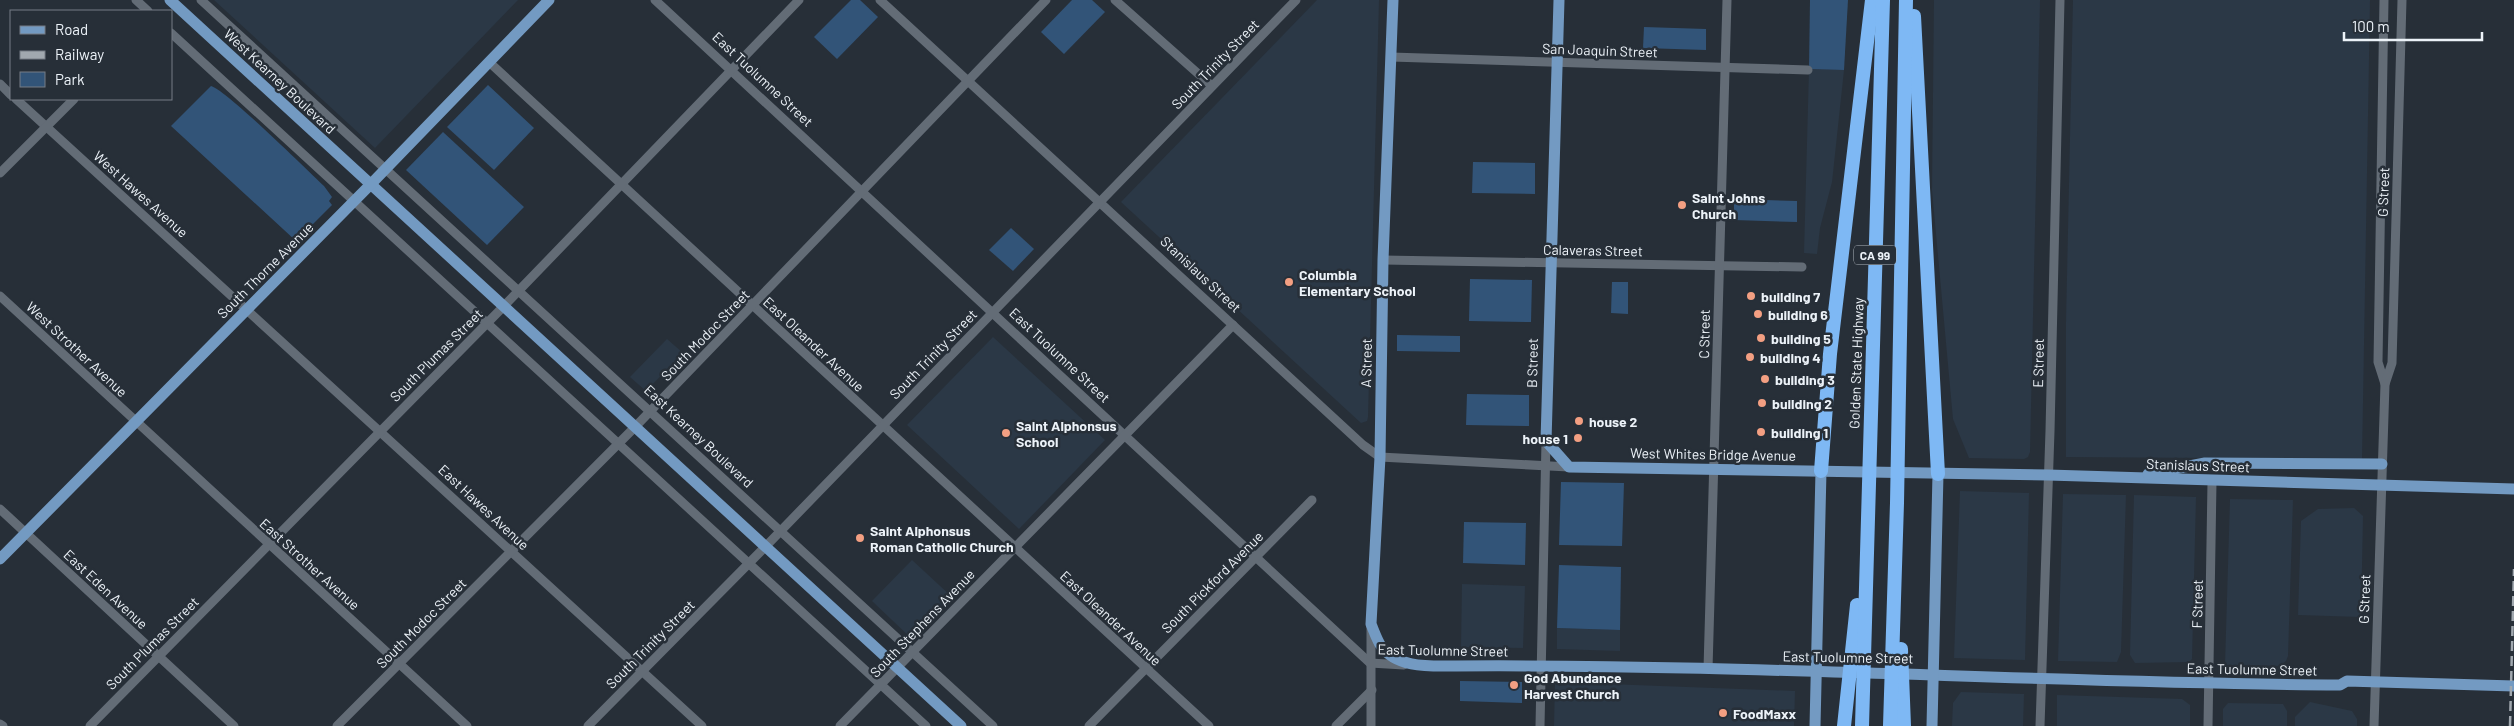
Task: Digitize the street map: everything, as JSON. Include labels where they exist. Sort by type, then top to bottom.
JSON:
[{"type":"highway","points":[[1826,471],[1830,354],[1872,0]]},
{"type":"highway","name":"Golden State Highway","points":[[1862,726],[1883,0]]},
{"type":"highway","name":"CA 99","points":[[1890,726],[1897,503],[1906,0]]},
{"type":"highway","points":[[1913,0],[1933,474]]},
{"type":"highway","points":[[1897,503],[1904,726]]},
{"type":"highway","points":[[1844,726],[1868,510]]},
{"type":"main road","name":"West Kearney Boulevard","points":[[170,0],[371,184]]},
{"type":"main road","name":"South Thorne Avenue","points":[[0,559],[386,169],[549,0]]},
{"type":"main road","name":"A Street","points":[[1371,624],[1380,457],[1383,260],[1393,0]]},
{"type":"main road","name":"B Street","points":[[1546,441],[1559,0]]},
{"type":"main road","points":[[371,184],[961,726]]},
{"type":"main road","points":[[1546,441],[1569,467]]},
{"type":"main road","points":[[2130,477],[2206,463],[2382,464]]},
{"type":"main road","name":"West Whites Bridge Avenue","points":[[1569,467],[1714,468],[1880,473]]},
{"type":"main road","points":[[1815,726],[1820,671],[1826,471]]},
{"type":"main road","name":"Stanislaus Street","points":[[1880,473],[2130,477],[2212,482],[2514,489]]},
{"type":"main road","points":[[1932,726],[1930,674],[1933,474]]},
{"type":"main road","points":[[1371,624],[1381,647],[1389,654],[1413,665]]},
{"type":"main road","name":"East Tuolumne Street","points":[[1413,665],[1820,671],[2209,683],[2340,685],[2345,689],[2354,685],[2514,686]]},
{"type":"main road","name":"East Tuolumne Street","points":[[2354,685],[2514,693]]},
{"type":"street","points":[[136,0],[147,10]]},
{"type":"street","name":"West Kearney Boulevard","points":[[201,0],[386,169]]},
{"type":"street","name":"East Tuolumne Street","points":[[655,0],[1370,664],[1413,665]]},
{"type":"street","name":"South Plumas Street","points":[[90,726],[504,306],[800,0]]},
{"type":"street","name":"Stanislaus Street","points":[[880,0],[1363,445],[1380,457]]},
{"type":"street","name":"South Modoc Street","points":[[337,726],[619,444],[1046,0]]},
{"type":"street","points":[[1115,0],[1212,86]]},
{"type":"street","name":"South Trinity Street","points":[[588,726],[883,426],[1296,0]]},
{"type":"street","name":"C Street","points":[[1708,669],[1726,0]]},
{"type":"street","name":"E Street","points":[[2040,726],[2060,0]]},
{"type":"street","name":"G Street","points":[[2384,0],[2378,362],[2385,384]]},
{"type":"street","name":"G Street","points":[[2374,726],[2385,384],[2392,363],[2402,0]]},
{"type":"street","points":[[172,34],[926,726]]},
{"type":"street","name":"San Joaquin Street","points":[[1391,57],[1808,70]]},
{"type":"street","name":"East Oleander Avenue","points":[[489,62],[1209,726]]},
{"type":"street","points":[[0,84],[10,93]]},
{"type":"street","name":"West Hawes Avenue","points":[[17,100],[247,309]]},
{"type":"street","points":[[0,173],[73,100]]},
{"type":"street","name":"East Kearney Boulevard","points":[[386,169],[992,726]]},
{"type":"street","name":"Calaveras Street","points":[[1383,260],[1802,267]]},
{"type":"street","name":"West Strother Avenue","points":[[0,296],[135,422]]},
{"type":"street","name":"East Hawes Avenue","points":[[247,309],[702,726]]},
{"type":"street","name":"South Stephens Avenue","points":[[840,726],[1233,325]]},
{"type":"street","name":"East Strother Avenue","points":[[135,422],[467,726]]},
{"type":"street","name":"B Street","points":[[1540,726],[1546,441]]},
{"type":"street","points":[[1380,457],[1546,464]]},
{"type":"street","name":"West Whites Bridge Avenue","points":[[1546,464],[1569,467]]},
{"type":"street","name":"F Street","points":[[2208,726],[2212,482]]},
{"type":"street","name":"South Pickford Avenue","points":[[1089,726],[1312,500]]},
{"type":"street","name":"East Eden Avenue","points":[[0,510],[234,726]]},
{"type":"street","name":"A Street","points":[[1371,624],[1371,726]]},
{"type":"street","points":[[1336,726],[1372,690]]},
{"type":"shaded area","points":[[214,0],[518,0],[375,148]]},
{"type":"shaded area","name":"Columbia Elementary School","points":[[1317,0],[1379,0],[1368,417],[1367,421],[1361,423],[1121,202]]},
{"type":"shaded area","points":[[1934,0],[2040,0],[2030,452],[2028,457],[2024,459],[1969,458],[1953,419],[1932,190]]},
{"type":"shaded area","points":[[2073,0],[2370,0],[2362,459],[2066,457],[2066,323]]},
{"type":"shaded area","points":[[1809,69],[1844,70],[1832,182],[1820,228],[1817,254],[1804,253]]},
{"type":"shaded area","name":"Saint Alphonsus School","points":[[993,337],[1105,440],[1019,529],[907,425]]},
{"type":"shaded area","points":[[667,339],[683,353],[646,391],[630,377]]},
{"type":"shaded area","points":[[1960,491],[2029,493],[2025,660],[1954,658]]},
{"type":"shaded area","points":[[2063,494],[2126,495],[2121,652],[2117,662],[2058,661]]},
{"type":"shaded area","points":[[2134,495],[2196,497],[2192,659],[2189,662],[2135,663],[2130,655]]},
{"type":"shaded area","points":[[2230,499],[2293,500],[2288,656],[2286,661],[2280,666],[2225,665]]},
{"type":"shaded area","points":[[2354,508],[2363,516],[2361,617],[2298,615],[2301,521],[2318,509]]},
{"type":"shaded area","points":[[912,560],[952,597],[912,639],[872,601]]},
{"type":"shaded area","points":[[1462,584],[1525,586],[1523,648],[1461,647]]},
{"type":"shaded area","points":[[1557,628],[1620,630],[1620,651],[1557,649]]},
{"type":"shaded area","points":[[1555,682],[1795,691],[1794,726],[1554,726]]},
{"type":"shaded area","points":[[1961,692],[2024,694],[2023,726],[1952,726],[1953,703]]},
{"type":"shaded area","points":[[2057,695],[2182,699],[2190,705],[2190,726],[2057,726]]},
{"type":"shaded area","points":[[2310,702],[2352,711],[2357,719],[2357,726],[2295,726],[2295,717]]},
{"type":"shaded area","points":[[2228,703],[2283,704],[2287,711],[2287,726],[2223,726],[2223,709]]},
{"type":"green space","points":[[851,0],[860,0],[878,17],[837,59],[814,37]]},
{"type":"green space","points":[[1072,0],[1092,0],[1105,12],[1064,54],[1041,32]]},
{"type":"green space","points":[[1810,0],[1848,0],[1844,70],[1809,69]]},
{"type":"green space","points":[[1644,27],[1706,29],[1706,50],[1643,48]]},
{"type":"green space","points":[[488,85],[534,128],[494,170],[447,127]]},
{"type":"green space","points":[[211,86],[232,101],[266,131],[324,186],[332,197],[329,201],[332,205],[296,241],[171,126]]},
{"type":"green space","points":[[443,132],[524,207],[487,245],[406,170]]},
{"type":"green space","points":[[1473,162],[1535,163],[1535,194],[1472,193]]},
{"type":"green space","points":[[1734,199],[1797,201],[1797,222],[1734,220]]},
{"type":"green space","points":[[1011,228],[1034,249],[1013,271],[989,250]]},
{"type":"green space","points":[[1470,279],[1532,280],[1531,322],[1469,321]]},
{"type":"green space","points":[[1612,282],[1628,282],[1628,314],[1611,313]]},
{"type":"green space","points":[[1397,335],[1460,336],[1460,352],[1397,351]]},
{"type":"green space","points":[[1467,394],[1529,395],[1529,426],[1466,425]]},
{"type":"green space","points":[[1561,482],[1624,483],[1622,546],[1559,545]]},
{"type":"green space","points":[[1464,522],[1526,523],[1525,565],[1463,563]]},
{"type":"green space","points":[[1559,565],[1621,567],[1620,630],[1557,628]]},
{"type":"green space","points":[[1460,681],[1522,682],[1522,703],[1460,701]]},
{"type":"railway","points":[[2510,726],[2514,569]]},
{"type":"place","name":"Saint Johns Church","points":[[1682,205]]},
{"type":"place","name":"Columbia Elementary School","points":[[1289,282]]},
{"type":"place","name":"building 7","points":[[1751,296]]},
{"type":"place","name":"building 6","points":[[1758,314]]},
{"type":"place","name":"building 5","points":[[1761,338]]},
{"type":"place","name":"building 4","points":[[1750,357]]},
{"type":"place","name":"building 3","points":[[1765,379]]},
{"type":"place","name":"building 2","points":[[1762,403]]},
{"type":"place","name":"house 2","points":[[1579,421]]},
{"type":"place","name":"building 1","points":[[1761,432]]},
{"type":"place","name":"Saint Alphonsus School","points":[[1006,433]]},
{"type":"place","name":"house 1","points":[[1578,438]]},
{"type":"place","name":"Saint Alphonsus Roman Catholic Church","points":[[860,538]]},
{"type":"place","name":"God Abundance Harvest Church","points":[[1514,685]]},
{"type":"place","name":"FoodMaxx","points":[[1723,713]]}]
